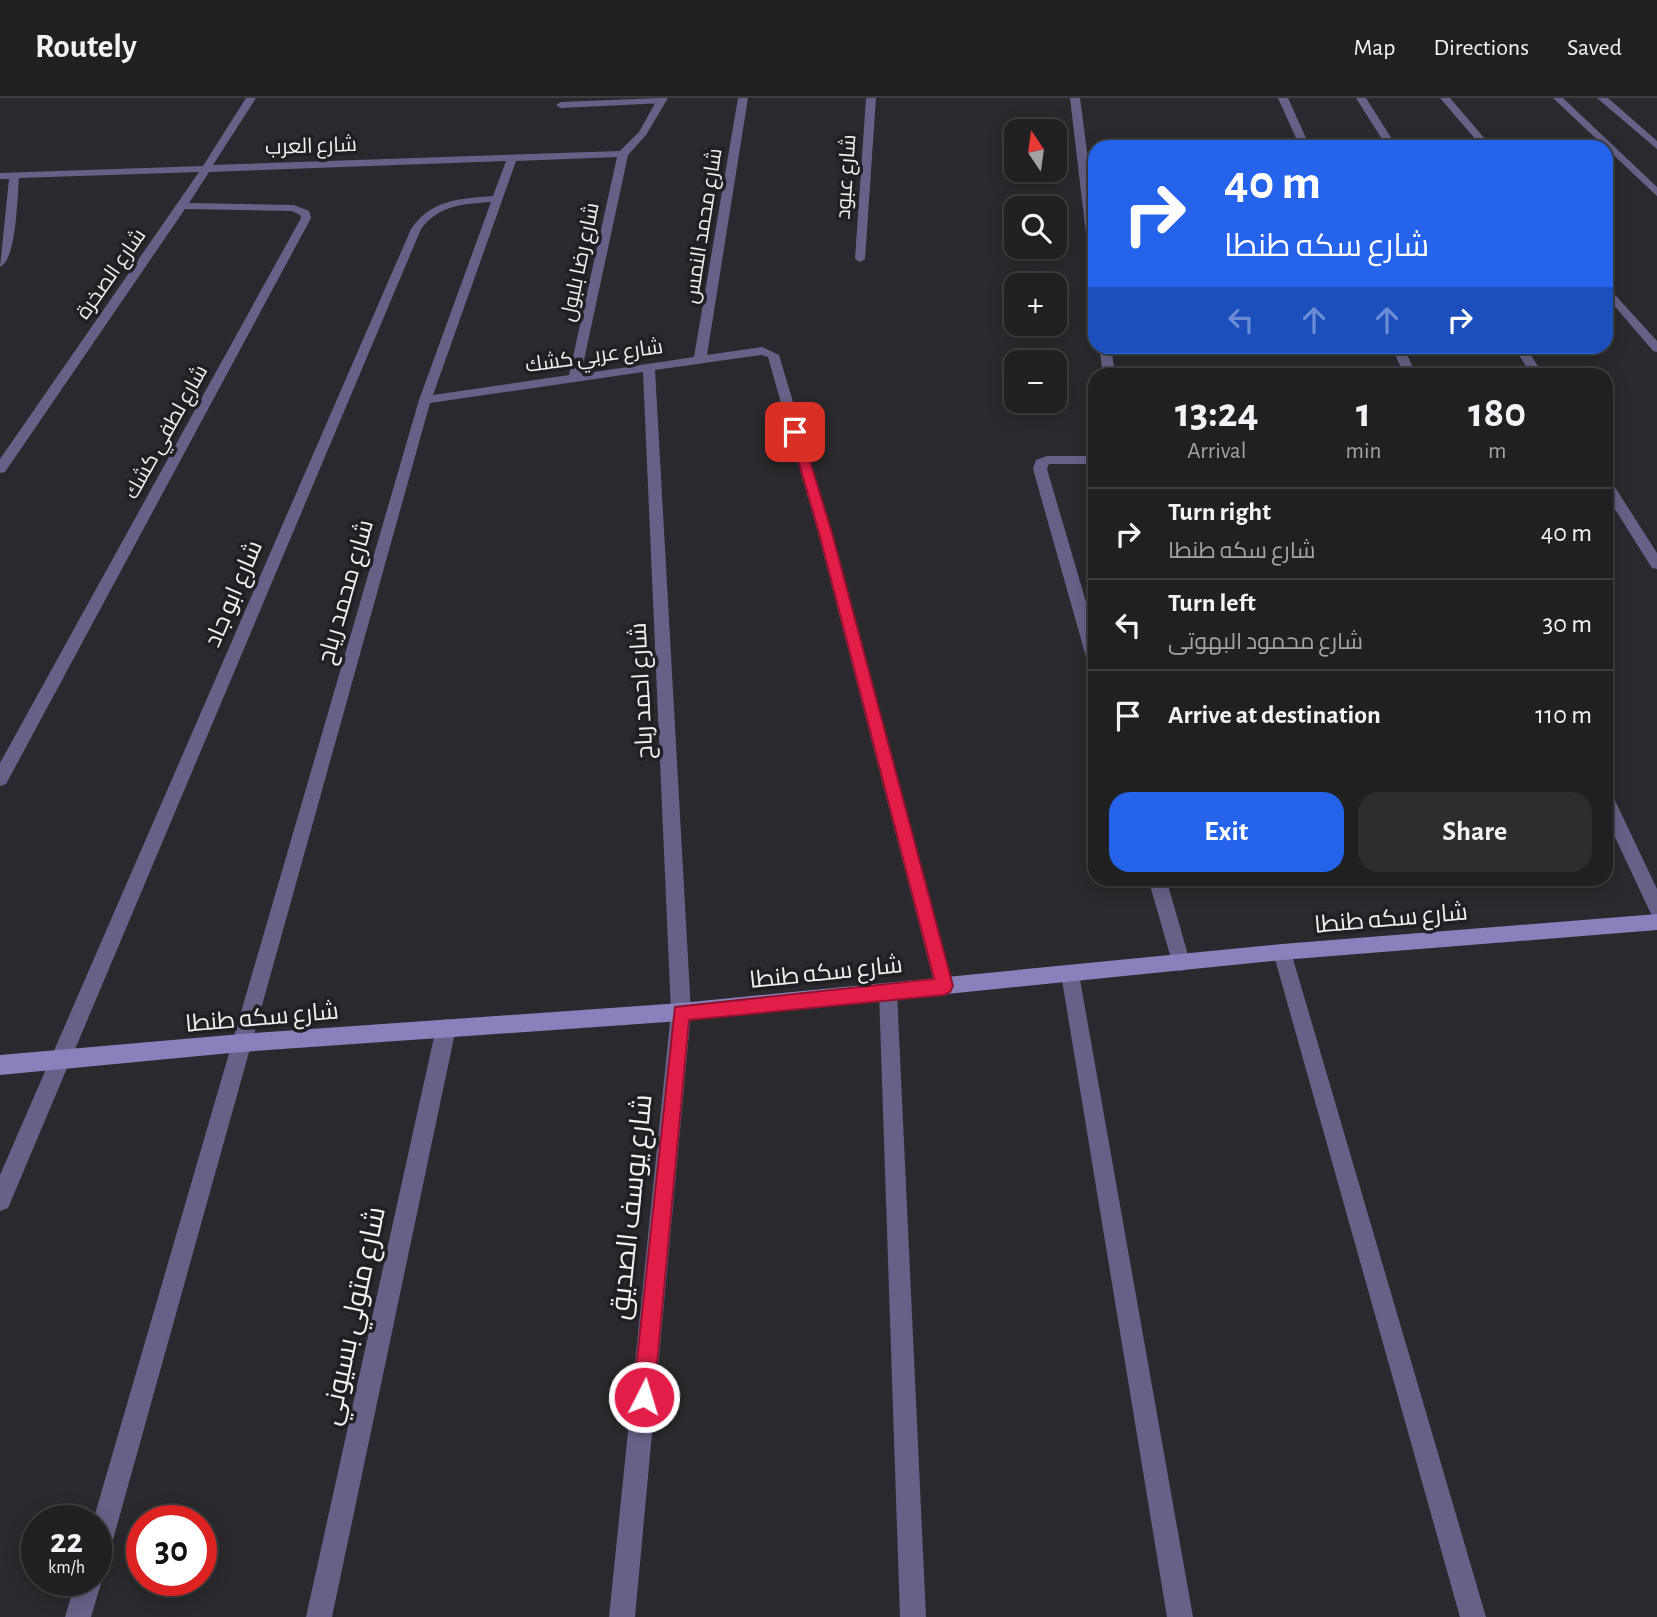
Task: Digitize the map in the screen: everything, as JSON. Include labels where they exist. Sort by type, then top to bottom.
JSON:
[{"type":"main road","name":"شارع سكه طنطا","points":[[0,1065],[241,1043],[681,1012],[1282,952],[1657,922]]},
{"type":"street","name":"شارع الصخرة","points":[[0,469],[182,206],[251,98]]},
{"type":"street","name":"شارع محمد النمس","points":[[700,360],[743,98]]},
{"type":"street","name":"شارع عبود","points":[[860,259],[871,98]]},
{"type":"street","points":[[1074,98],[1088,206]]},
{"type":"street","points":[[1283,98],[1302,140]]},
{"type":"street","points":[[1361,98],[1388,140]]},
{"type":"street","points":[[1445,98],[1481,140]]},
{"type":"street","points":[[1558,98],[1602,140]]},
{"type":"street","points":[[1602,98],[1657,146]]},
{"type":"street","points":[[561,105],[662,100]]},
{"type":"street","points":[[623,154],[643,133],[662,100]]},
{"type":"street","points":[[1613,151],[1657,193]]},
{"type":"street","name":"شارع العرب","points":[[0,176],[623,154]]},
{"type":"street","name":"شارع رضا بلبول","points":[[574,379],[623,154]]},
{"type":"street","name":"شارع محمد رياح","points":[[110,1505],[425,401],[512,158]]},
{"type":"street","points":[[0,264],[14,176]]},
{"type":"street","name":"شارع ابو جاد","points":[[0,1200],[416,229],[429,211],[439,206],[496,200]]},
{"type":"street","name":"شارع لطفي كشك","points":[[0,779],[306,218],[301,210],[294,208],[182,206]]},
{"type":"street","points":[[1613,296],[1657,348]]},
{"type":"street","name":"شارع عربي كشك","points":[[425,401],[700,360],[768,352],[773,355],[825,533],[944,986]]},
{"type":"street","name":"شارع احمد رباح","points":[[649,368],[681,1012]]},
{"type":"street","points":[[1088,460],[1047,460],[1041,463],[1040,469],[1088,636]]},
{"type":"street","points":[[1613,495],[1657,564]]},
{"type":"street","points":[[1613,814],[1657,908]]},
{"type":"street","points":[[1159,886],[1181,962]]},
{"type":"street","points":[[1282,952],[1451,1532],[1473,1617]]},
{"type":"street","points":[[1070,974],[1180,1617]]},
{"type":"street","points":[[888,992],[913,1617]]},
{"type":"street","name":"شارع يوسف الصديق","points":[[622,1617],[681,1012]]},
{"type":"street","name":"شارع متولي بسيوني","points":[[319,1617],[446,1028]]},
{"type":"street","points":[[78,1617],[84,1596]]},
{"type":"route","points":[[644,1397],[681,1012],[944,986],[825,533],[795,432]]}]
